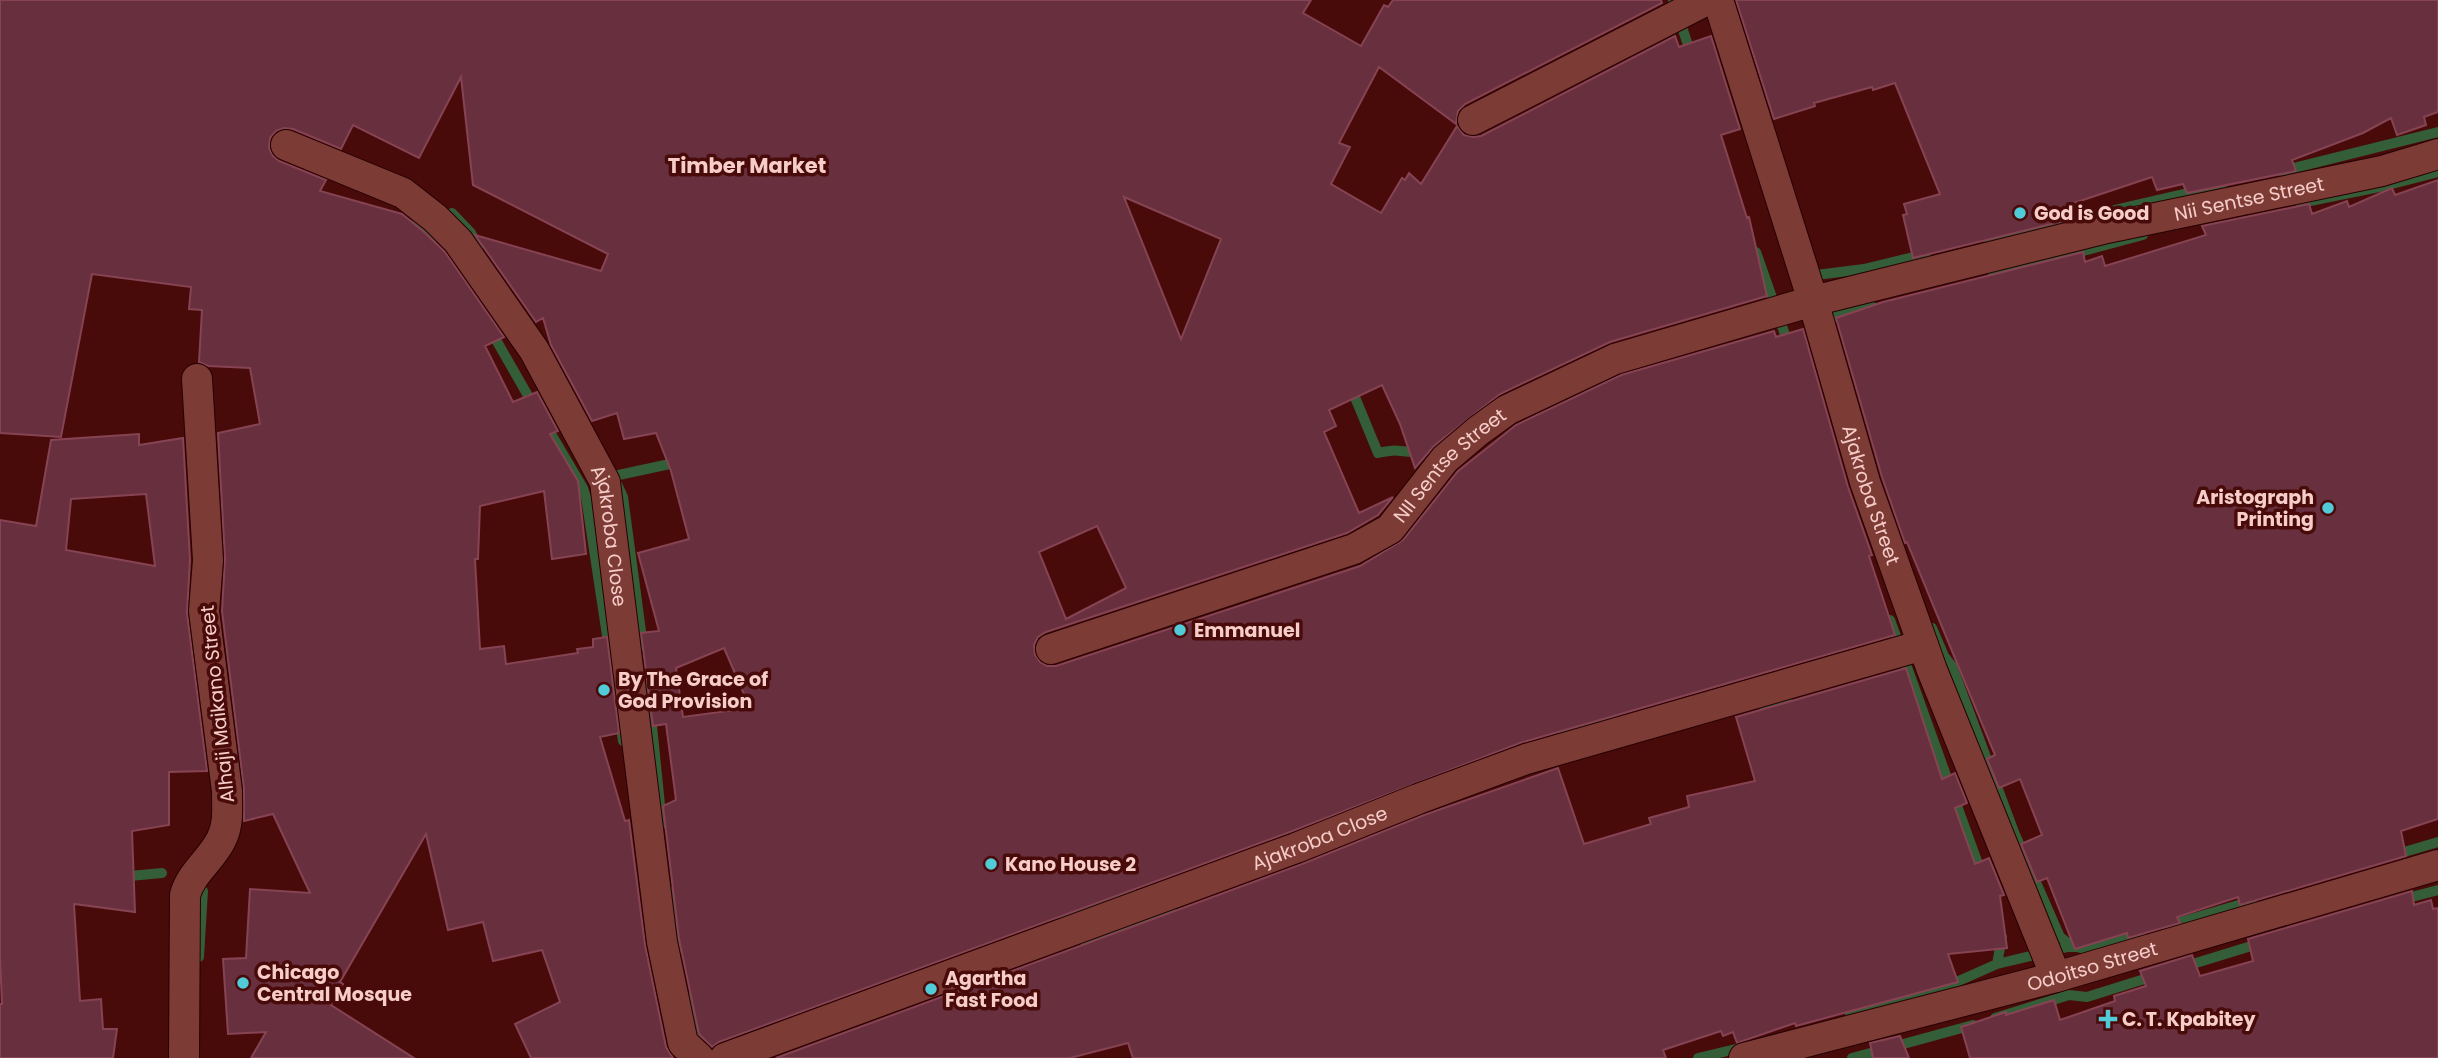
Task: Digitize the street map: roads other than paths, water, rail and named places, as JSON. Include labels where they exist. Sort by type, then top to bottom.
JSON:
[{"type":"street","points":[[1473,121],[1707,0]]},
{"type":"street","name":"Ajakroba Street","points":[[1718,0],[1813,301],[1865,482],[1923,645],[2056,977]]},
{"type":"street","name":"Ajakroba Close","points":[[286,145],[403,193],[435,218],[458,241],[534,350],[606,482],[662,942],[683,1043],[699,1058]]},
{"type":"street","name":"Nii Sentse Street","points":[[1813,301],[2107,228],[2382,171],[2438,154]]},
{"type":"street","name":"NII Sentse Street","points":[[1051,649],[1354,549],[1390,529],[1445,459],[1507,410],[1615,359],[1813,301]]},
{"type":"street","name":"Alhaji Maikano Street","points":[[184,1058],[186,895],[189,882],[222,839],[228,818],[205,611],[208,561],[197,379]]},
{"type":"street","name":"Ajakroba Close","points":[[725,1058],[1269,858],[1526,759],[1923,645]]},
{"type":"street","name":"Odoitso Street","points":[[1744,1058],[2056,977],[2438,865]]},
{"type":"waterway","points":[[1673,0],[1692,57]]},
{"type":"waterway","points":[[2282,171],[2438,132]]},
{"type":"waterway","points":[[2300,203],[2438,172]]},
{"type":"waterway","points":[[1989,239],[2222,185]]},
{"type":"waterway","points":[[452,213],[471,233],[478,247]]},
{"type":"waterway","points":[[415,215],[433,246]]},
{"type":"waterway","points":[[1993,275],[2143,235]]},
{"type":"waterway","points":[[1756,252],[1789,346]]},
{"type":"waterway","points":[[1808,276],[1864,269],[1926,254]]},
{"type":"waterway","points":[[1822,324],[1839,315],[1873,307]]},
{"type":"waterway","points":[[491,331],[535,408]]},
{"type":"waterway","points":[[1350,385],[1378,453],[1423,451],[1454,433]]},
{"type":"waterway","points":[[544,422],[586,497],[623,741]]},
{"type":"waterway","points":[[614,476],[679,462]]},
{"type":"waterway","points":[[615,480],[623,497],[643,646]]},
{"type":"waterway","points":[[1890,620],[1982,875]]},
{"type":"waterway","points":[[1932,628],[1944,656],[1952,666],[2014,832],[2060,937],[2072,946],[2085,949],[2141,933]]},
{"type":"waterway","points":[[648,687],[662,824]]},
{"type":"waterway","points":[[1763,705],[1787,701],[1785,717]]},
{"type":"waterway","points":[[1563,734],[1614,715]]},
{"type":"waterway","points":[[2394,855],[2438,842]]},
{"type":"waterway","points":[[119,877],[162,873]]},
{"type":"waterway","points":[[2400,900],[2438,890]]},
{"type":"waterway","points":[[199,957],[203,891]]},
{"type":"waterway","points":[[671,892],[681,948]]},
{"type":"waterway","points":[[1063,915],[1131,893]]},
{"type":"waterway","points":[[2167,926],[2252,901]]},
{"type":"waterway","points":[[1084,941],[1172,912]]},
{"type":"waterway","points":[[1850,1015],[1945,987],[1997,964],[2002,937]]},
{"type":"waterway","points":[[2183,967],[2261,943]]},
{"type":"waterway","points":[[1997,964],[2072,946]]},
{"type":"waterway","points":[[1995,1018],[2069,995],[2087,997],[2154,976]]},
{"type":"waterway","points":[[692,998],[699,1035],[712,1036]]},
{"type":"waterway","points":[[1852,1058],[1973,1025]]},
{"type":"waterway","points":[[1698,1058],[1744,1047]]},
{"type":"place","name":"God is Good","points":[[2020,213]]},
{"type":"place","name":"Aristograph Printing","points":[[2328,508]]},
{"type":"place","name":"Emmanuel","points":[[1180,630]]},
{"type":"place","name":"By The Grace of God Provision","points":[[604,690]]},
{"type":"place","name":"Kano House 2","points":[[991,864]]},
{"type":"place","name":"Chicago Central Mosque","points":[[243,983]]},
{"type":"place","name":"Agartha Fast Food","points":[[931,989]]},
{"type":"place","name":"C. T. Kpabitey","points":[[2108,1019]]},
{"type":"district","name":"Timber Market","points":[[747,166]]}]
